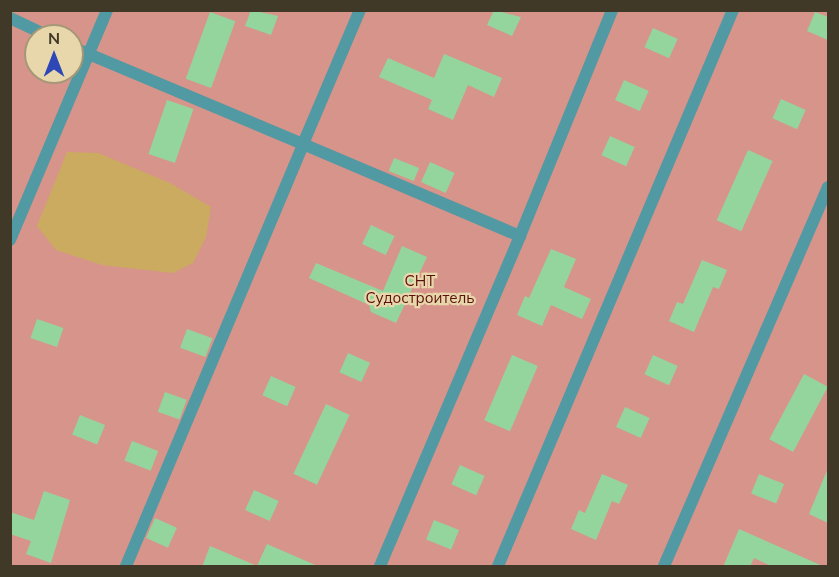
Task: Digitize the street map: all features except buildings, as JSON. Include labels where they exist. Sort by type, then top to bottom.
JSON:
[{"type":"street","points":[[10,240],[107,10]]},
{"type":"street","points":[[126,567],[360,10]]},
{"type":"street","points":[[380,567],[520,236],[612,10]]},
{"type":"street","points":[[498,567],[732,10]]},
{"type":"street","points":[[10,18],[24,25]]},
{"type":"street","points":[[84,53],[520,236]]},
{"type":"street","points":[[664,567],[828,187]]},
{"type":"green space","name":"СНТ Судостроитель","points":[[11,11],[828,11],[828,566],[11,566]]},
{"type":"shaded area","points":[[67,152],[98,153],[170,183],[211,207],[206,237],[193,263],[173,273],[102,265],[56,250],[37,226]]}]
